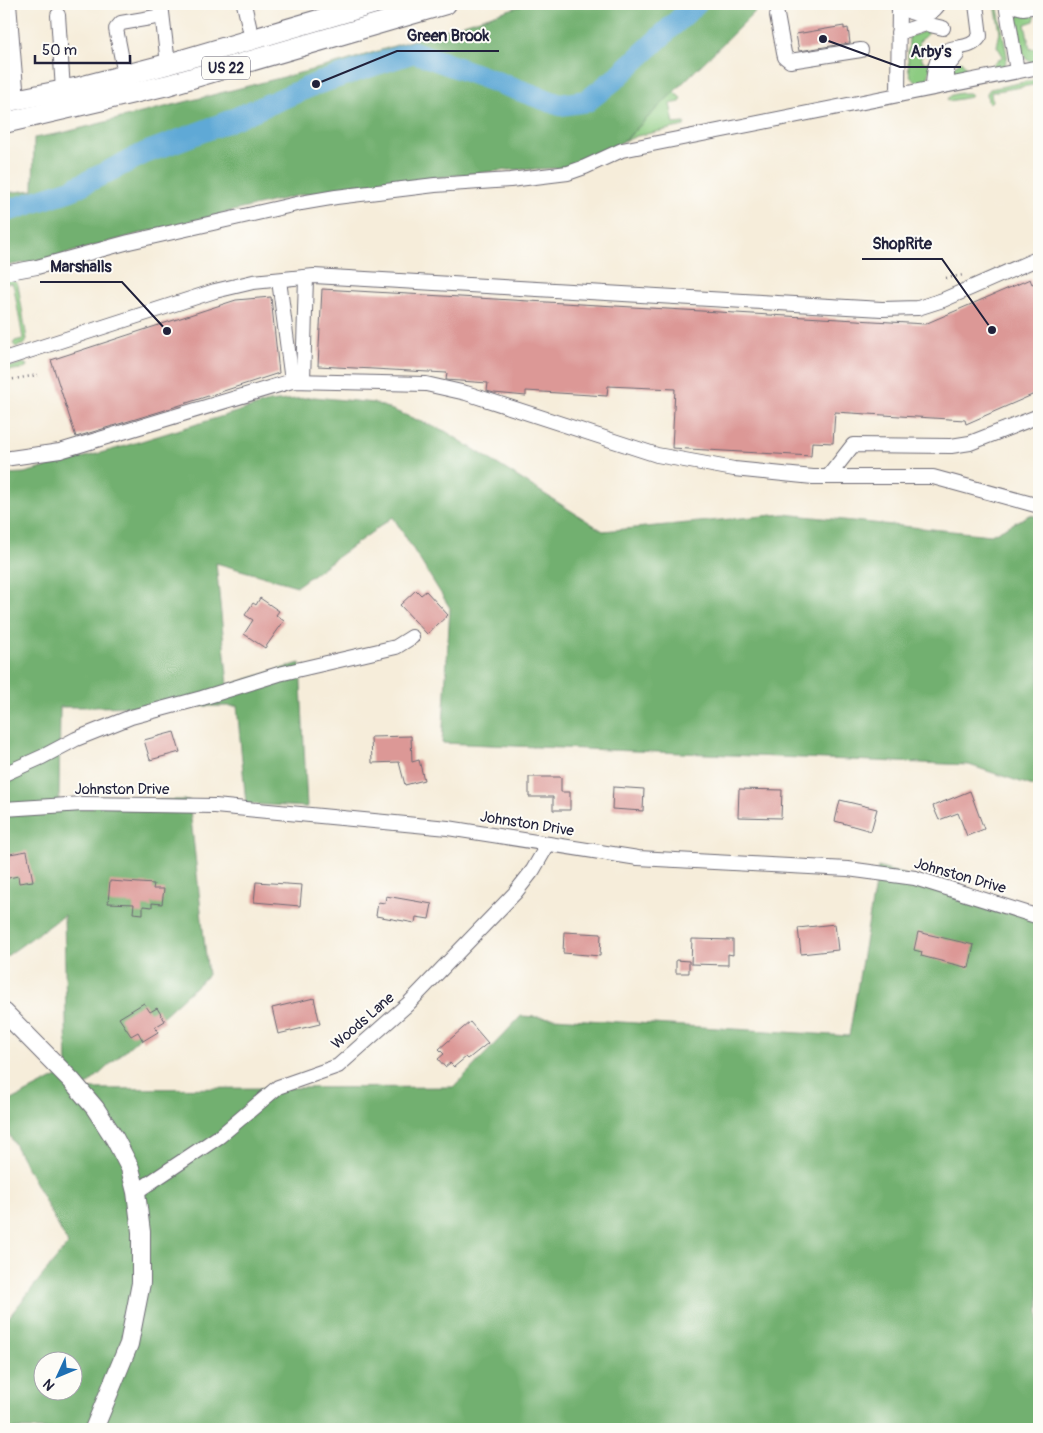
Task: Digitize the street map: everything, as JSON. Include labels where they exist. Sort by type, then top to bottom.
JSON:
[{"type":"highway","name":"US 22","points":[[11,101],[168,64],[346,8],[373,4]]},
{"type":"highway","name":"US 22","points":[[4,123],[168,85],[446,4]]},
{"type":"main road","points":[[4,1012],[72,1081],[95,1108],[115,1139],[130,1168],[136,1192],[141,1232],[141,1283],[129,1344],[94,1429]]},
{"type":"street","points":[[9,4],[11,101]]},
{"type":"street","points":[[244,4],[252,39]]},
{"type":"street","points":[[899,5],[907,11],[920,15],[931,12],[939,4]]},
{"type":"street","points":[[933,88],[936,64],[952,52],[972,44],[979,38],[980,30],[976,4]]},
{"type":"street","points":[[1017,71],[1006,4],[1023,8],[1039,6]]},
{"type":"street","points":[[898,95],[899,5]]},
{"type":"street","points":[[125,75],[116,29],[121,23],[162,10],[168,64]]},
{"type":"street","points":[[58,15],[63,90]]},
{"type":"street","points":[[777,15],[785,57],[790,60],[861,50]]},
{"type":"street","points":[[898,33],[926,24],[944,28]]},
{"type":"street","points":[[947,85],[947,67],[952,52]]},
{"type":"street","points":[[4,272],[37,267],[129,242],[336,197],[435,185],[510,180],[568,173],[586,167],[622,150],[1039,67]]},
{"type":"street","points":[[4,359],[215,292],[253,282],[323,276],[882,309],[918,308],[943,300],[1039,258]]},
{"type":"street","points":[[298,380],[306,277]]},
{"type":"street","points":[[279,280],[298,380]]},
{"type":"street","points":[[4,459],[60,451],[298,380],[426,384],[466,393],[657,455],[734,470],[828,477],[933,477],[1039,506]]},
{"type":"street","points":[[828,477],[853,445],[951,446],[970,443],[1039,416]]},
{"type":"street","points":[[4,774],[76,739],[131,717],[202,698],[278,674],[396,647],[412,637]]},
{"type":"street","name":"Johnston Drive","points":[[4,809],[83,804],[215,806],[448,828],[638,858],[848,869],[915,878],[1039,917]]},
{"type":"street","name":"Woods Lane","points":[[136,1192],[220,1136],[278,1087],[338,1066],[408,1004],[515,893],[533,870],[548,844]]},
{"type":"path","points":[[8,380],[38,375]]},
{"type":"green space","points":[[527,4],[763,4],[624,141],[595,156],[564,168],[507,170],[300,195],[149,231],[43,260],[4,266],[4,193],[33,190],[34,138],[62,133],[343,62]]},
{"type":"green space","points":[[995,4],[997,4],[1007,55],[1005,65],[999,69],[953,76],[952,68],[961,61],[970,72],[988,69],[1003,56],[997,46],[1000,32]]},
{"type":"green space","points":[[1016,12],[1031,14],[1035,17],[1034,21],[1025,24],[1030,49],[1039,48],[1039,62],[1031,62],[1023,54]]},
{"type":"green space","points":[[928,30],[927,34],[919,42],[922,60],[926,63],[932,58],[928,79],[925,82],[918,82],[913,79],[908,67],[909,37]]},
{"type":"green space","points":[[1039,79],[1039,84],[991,92],[992,101],[988,102],[987,93],[990,89]]},
{"type":"green space","points":[[673,91],[682,99],[680,102],[670,104],[674,124],[685,123],[684,126],[637,136],[625,141]]},
{"type":"green space","points":[[959,93],[972,95],[971,97],[947,100]]},
{"type":"green space","points":[[12,280],[18,285],[27,339],[25,344],[16,347],[13,344],[15,341],[23,339],[14,288],[12,283],[4,284],[4,281]]},
{"type":"green space","points":[[23,363],[27,365],[26,368],[7,371],[7,368]]},
{"type":"green space","points":[[314,397],[375,403],[445,431],[603,531],[784,514],[991,535],[1030,515],[1039,517],[1039,788],[969,765],[442,743],[450,608],[393,517],[297,586],[216,563],[228,685],[300,663],[307,807],[246,804],[237,706],[60,707],[59,801],[189,800],[208,975],[83,1089],[454,1087],[521,1016],[849,1036],[878,867],[1039,914],[1039,1429],[4,1429],[4,1323],[68,1244],[4,1125],[4,1104],[67,1072],[64,915],[4,958],[4,474],[24,473],[115,449],[269,402]]},
{"type":"building","points":[[844,26],[844,29],[848,28],[850,43],[799,51],[796,34]]},
{"type":"building","points":[[1030,279],[1032,284],[1039,281],[1039,392],[966,424],[965,420],[835,412],[833,443],[812,442],[811,456],[672,448],[675,389],[608,386],[607,396],[526,391],[526,396],[487,391],[488,383],[446,380],[447,373],[318,366],[322,289],[925,324]]},
{"type":"building","points":[[271,297],[279,373],[76,437],[51,360],[236,300]]},
{"type":"building","points":[[416,590],[421,595],[426,591],[448,615],[427,634],[400,605]]},
{"type":"building","points":[[260,598],[279,611],[276,615],[284,621],[265,648],[244,634],[253,620],[245,615],[253,603],[256,605]]},
{"type":"building","points":[[174,732],[180,752],[150,760],[144,740]]},
{"type":"building","points":[[411,736],[412,762],[419,760],[424,780],[405,785],[399,762],[372,763],[371,737]]},
{"type":"building","points":[[529,777],[561,777],[561,792],[570,792],[570,810],[553,810],[553,797],[529,797]]},
{"type":"building","points":[[613,787],[644,789],[643,811],[612,809]]},
{"type":"building","points":[[739,789],[782,790],[781,818],[738,817]]},
{"type":"building","points":[[970,791],[984,829],[967,836],[958,813],[939,820],[933,806]]},
{"type":"building","points":[[840,800],[877,809],[871,831],[835,821]]},
{"type":"building","points":[[27,851],[33,881],[19,883],[18,876],[4,879],[4,855]]},
{"type":"building","points":[[110,881],[154,884],[153,889],[164,889],[162,904],[152,903],[152,907],[143,906],[143,914],[133,913],[134,904],[108,903]]},
{"type":"building","points":[[256,882],[302,885],[300,906],[254,902]]},
{"type":"building","points":[[386,896],[432,904],[429,919],[416,917],[415,923],[376,916],[378,902],[385,903]]},
{"type":"building","points":[[835,924],[838,950],[801,954],[798,928]]},
{"type":"building","points":[[564,932],[601,934],[600,956],[563,953]]},
{"type":"building","points":[[918,932],[974,945],[969,968],[921,956],[922,952],[914,950]]},
{"type":"building","points":[[692,939],[733,940],[733,955],[728,954],[728,965],[691,964]]},
{"type":"building","points":[[676,960],[689,961],[689,973],[676,973]]},
{"type":"building","points":[[314,998],[320,1024],[278,1034],[272,1008]]},
{"type":"building","points":[[144,1003],[150,1012],[157,1008],[165,1021],[155,1027],[158,1032],[143,1041],[138,1032],[131,1036],[119,1018]]},
{"type":"building","points":[[470,1022],[488,1043],[468,1059],[466,1057],[454,1067],[450,1063],[445,1067],[438,1059],[444,1054],[439,1049]]},
{"type":"waterway","points":[[4,212],[71,190],[145,153],[222,124],[316,84],[414,52],[560,105],[587,101],[615,79],[696,4]]},
{"type":"place","name":"Arby's","points":[[823,39]]},
{"type":"place","name":"Green Brook","points":[[316,84]]},
{"type":"place","name":"ShopRite","points":[[992,330]]},
{"type":"place","name":"Marshalls","points":[[167,331]]}]
